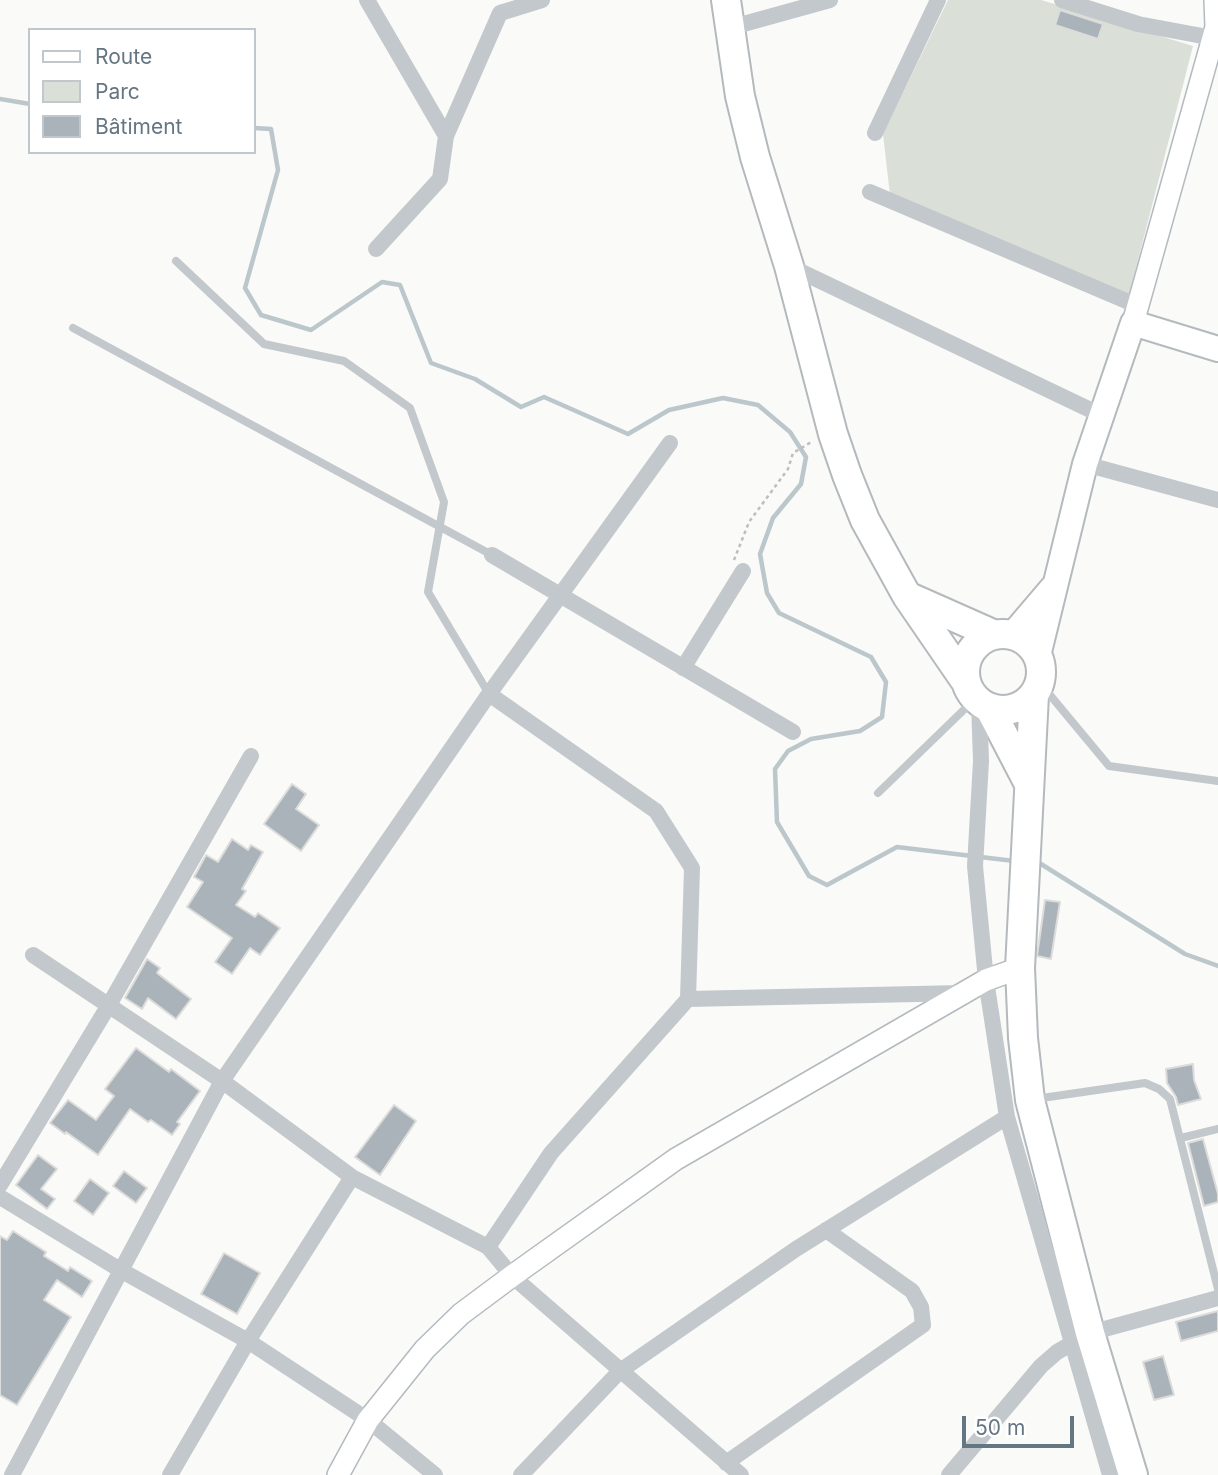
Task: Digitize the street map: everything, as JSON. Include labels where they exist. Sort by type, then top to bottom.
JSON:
[{"type":"highway","points":[[726,0],[740,96],[755,157],[789,266],[833,434],[865,520],[907,596],[978,698],[1002,711],[1014,709],[1037,678]]},
{"type":"highway","points":[[907,596],[1004,635],[1023,639],[1037,678],[1023,880],[1020,968],[1023,1038],[1030,1100],[1081,1338],[1133,1475]]},
{"type":"highway","points":[[1004,635],[980,642],[969,655],[964,672],[1030,787]]},
{"type":"main road","points":[[1037,678],[1055,584],[1085,464],[1135,314],[1216,31],[1215,0]]},
{"type":"main road","points":[[1135,314],[1218,349]]},
{"type":"main road","points":[[1004,635],[1055,584]]},
{"type":"main road","points":[[338,1475],[368,1420],[425,1349],[461,1314],[512,1276],[676,1159],[986,979],[1020,968]]},
{"type":"street","points":[[367,0],[446,136]]},
{"type":"street","points":[[376,249],[440,179],[446,136],[499,7],[542,0]]},
{"type":"street","points":[[729,29],[830,0]]},
{"type":"street","points":[[875,133],[938,0]]},
{"type":"street","points":[[1062,0],[1138,24],[1216,31]]},
{"type":"street","points":[[870,192],[1135,314]]},
{"type":"street","points":[[789,266],[1101,415]]},
{"type":"street","points":[[12,1475],[222,1081],[489,694],[670,443]]},
{"type":"street","points":[[1085,464],[1218,500]]},
{"type":"street","points":[[492,555],[793,732]]},
{"type":"street","points":[[683,668],[743,571]]},
{"type":"street","points":[[488,1247],[551,1153],[688,999],[692,868],[656,811],[489,694]]},
{"type":"street","points":[[978,698],[981,761],[975,866],[986,979],[1007,1116],[1081,1338],[1110,1475]]},
{"type":"street","points":[[0,1185],[108,1005],[251,756]]},
{"type":"street","points":[[33,955],[222,1081],[352,1177],[488,1247],[512,1276],[741,1475]]},
{"type":"street","points":[[688,999],[962,993]]},
{"type":"street","points":[[521,1475],[620,1371],[826,1230],[1007,1116]]},
{"type":"street","points":[[170,1475],[248,1341],[352,1177]]},
{"type":"street","points":[[0,1197],[122,1271],[248,1341],[368,1420],[435,1475]]},
{"type":"street","points":[[726,1463],[923,1325],[921,1307],[912,1291],[826,1230]]},
{"type":"street","points":[[949,1475],[1041,1366],[1057,1352],[1081,1338],[1218,1298]]},
{"type":"lane","points":[[176,261],[264,344],[344,361],[410,408],[444,502],[428,593],[489,694]]},
{"type":"lane","points":[[73,328],[492,555]]},
{"type":"lane","points":[[1037,678],[1109,766],[1218,781]]},
{"type":"lane","points":[[878,793],[978,698]]},
{"type":"lane","points":[[1030,1100],[1145,1083],[1159,1089],[1170,1099],[1218,1289]]},
{"type":"lane","points":[[1181,1138],[1218,1129]]},
{"type":"path","points":[[743,571],[733,559],[749,522],[788,468],[793,453],[806,444]]},
{"type":"green space","points":[[948,0],[1041,0],[1193,46],[1129,295],[890,195],[883,134]]},
{"type":"building","points":[[1060,10],[1103,24],[1098,39],[1055,25]]},
{"type":"building","points":[[292,784],[306,794],[296,809],[319,825],[301,851],[264,824]]},
{"type":"building","points":[[232,839],[248,850],[251,845],[263,852],[242,889],[246,891],[236,905],[255,917],[258,913],[280,928],[260,955],[250,948],[232,974],[215,962],[232,938],[187,907],[203,882],[194,877],[206,855],[218,862]]},
{"type":"building","points":[[1045,900],[1060,902],[1051,959],[1037,956]]},
{"type":"building","points":[[147,959],[160,968],[157,973],[191,999],[176,1019],[148,998],[142,1009],[125,998]]},
{"type":"building","points":[[136,1048],[200,1091],[177,1122],[180,1124],[172,1135],[130,1109],[98,1155],[50,1123],[68,1100],[96,1120],[114,1096],[105,1089]]},
{"type":"building","points":[[1193,1064],[1194,1080],[1201,1099],[1178,1105],[1167,1083],[1166,1069]]},
{"type":"building","points":[[394,1105],[416,1121],[380,1175],[355,1157]]},
{"type":"building","points":[[1203,1139],[1218,1194],[1218,1202],[1204,1206],[1188,1143]]},
{"type":"building","points":[[38,1155],[57,1169],[41,1189],[55,1199],[47,1209],[16,1185]]},
{"type":"building","points":[[124,1171],[147,1188],[136,1203],[113,1186]]},
{"type":"building","points":[[90,1179],[109,1193],[93,1215],[74,1201]]},
{"type":"building","points":[[13,1231],[46,1252],[44,1256],[68,1271],[70,1267],[92,1281],[82,1297],[57,1280],[44,1300],[71,1317],[17,1405],[0,1395],[0,1236],[7,1240]]},
{"type":"building","points":[[224,1253],[260,1273],[237,1314],[201,1294]]},
{"type":"building","points":[[1218,1311],[1218,1331],[1181,1341],[1176,1322]]},
{"type":"building","points":[[1163,1356],[1174,1395],[1154,1400],[1143,1362]]},
{"type":"waterway","points":[[0,99],[28,104]]},
{"type":"waterway","points":[[256,128],[271,129],[278,170],[245,288],[261,315],[311,330],[382,282],[400,285],[431,363],[475,379],[521,407],[544,397],[628,434],[669,410],[723,398],[758,405],[790,432],[806,457],[801,484],[773,518],[760,554],[767,593],[779,613],[871,657],[886,682],[882,717],[860,731],[811,739],[788,751],[775,769],[777,822],[809,876],[827,885],[897,847],[1014,861]]},
{"type":"waterway","points":[[1033,863],[1041,864],[1185,954],[1218,966]]}]
